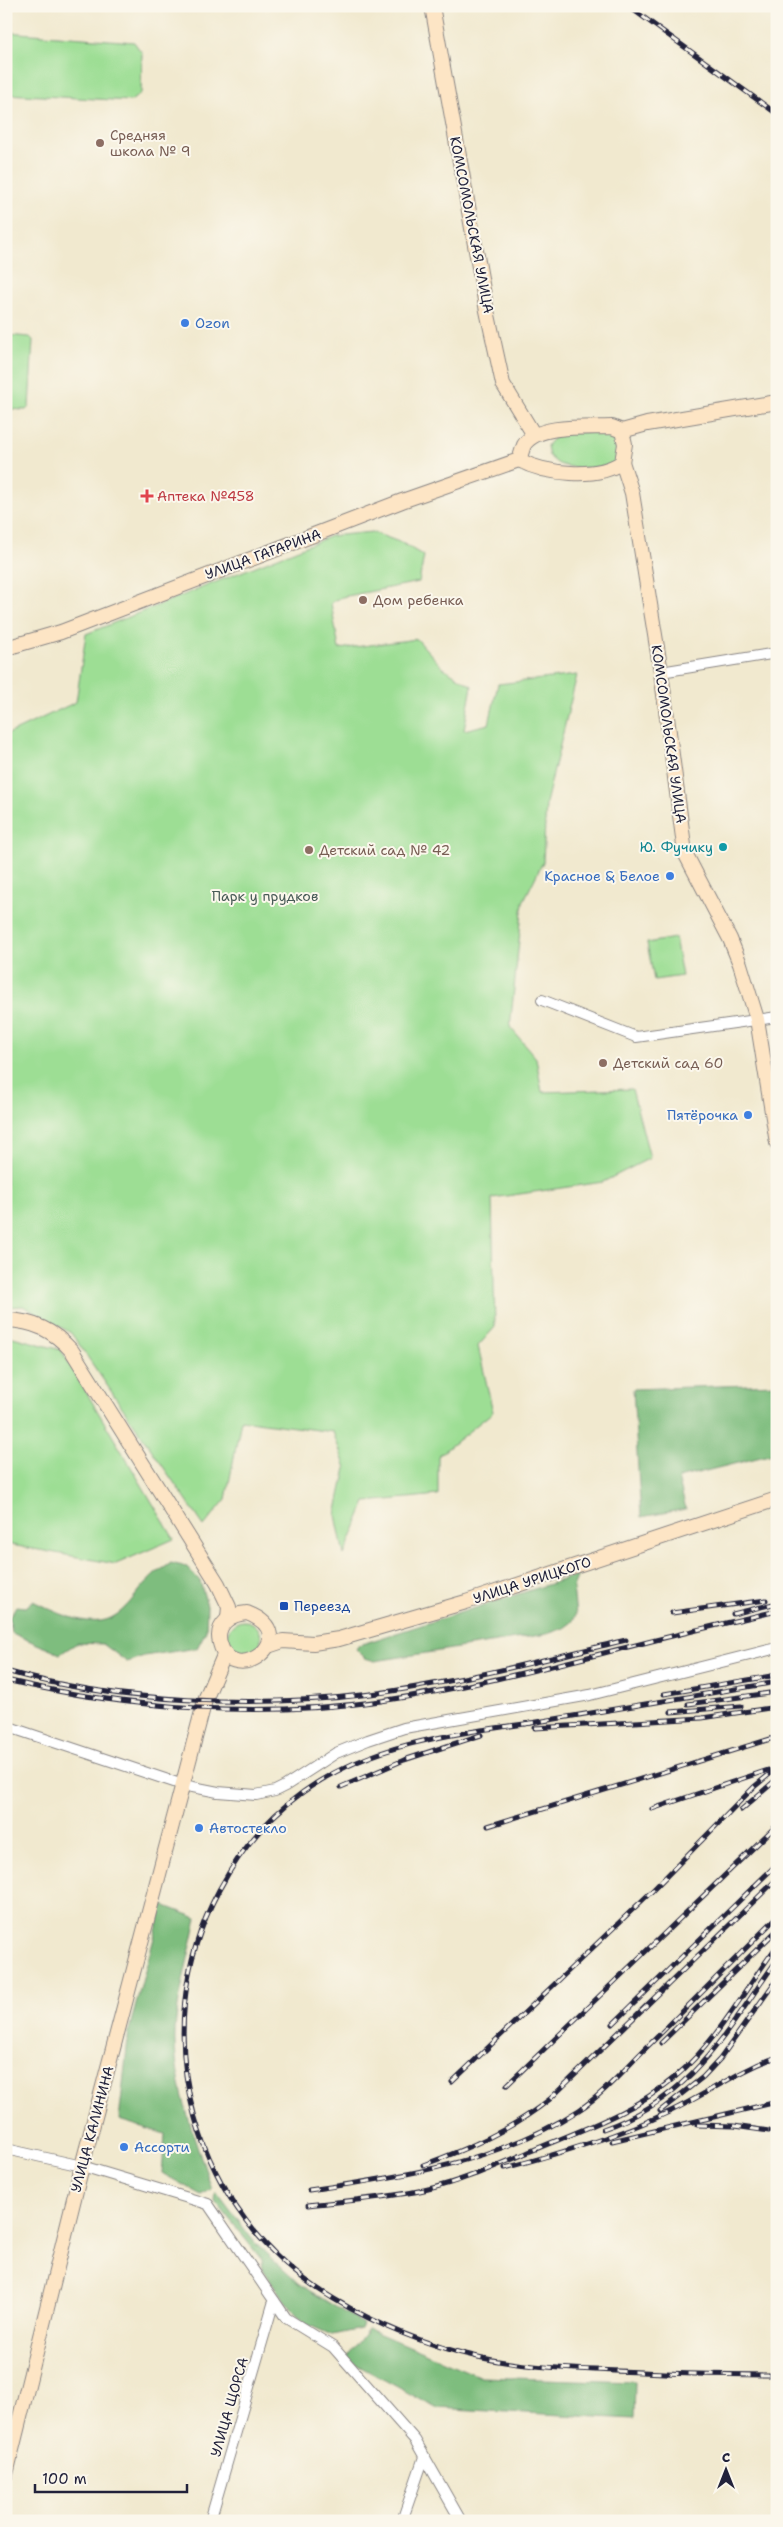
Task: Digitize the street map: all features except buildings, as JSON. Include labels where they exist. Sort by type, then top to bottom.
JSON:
[{"type":"street","name":"КОМСОМОЛЬСКАЯ УЛИЦА","points":[[432,6],[486,306],[503,384],[534,436]]},
{"type":"street","points":[[622,431],[625,444],[622,462],[613,467],[598,470],[553,472],[534,468],[519,460],[525,444],[534,436],[558,428],[612,427],[622,431],[647,424],[777,402]]},
{"type":"street","name":"УЛИЦА ГАГАРИНА","points":[[6,648],[60,632],[402,501],[519,460]]},
{"type":"street","name":"КОМСОМОЛЬСКАЯ УЛИЦА","points":[[622,462],[632,493],[661,672],[685,853],[730,939],[740,964],[757,1019],[777,1143]]},
{"type":"street","points":[[661,672],[777,653]]},
{"type":"street","points":[[542,1000],[636,1036],[777,1016]]},
{"type":"street","points":[[6,1320],[28,1321],[44,1327],[72,1351],[201,1556],[218,1584],[232,1613]]},
{"type":"street","name":"УЛИЦА УРИЦКОГО","points":[[268,1639],[313,1643],[340,1639],[475,1598],[777,1499]]},
{"type":"street","points":[[232,1613],[247,1613],[256,1617],[264,1624],[268,1639],[264,1654],[249,1661],[226,1658],[219,1636],[222,1625],[232,1613]]},
{"type":"street","points":[[6,1726],[183,1784],[231,1794],[266,1794],[285,1786],[336,1753],[404,1728],[590,1695],[777,1648]]},
{"type":"street","name":"УЛИЦА КАЛИНИНА","points":[[6,2474],[82,2166],[205,1700],[226,1658]]},
{"type":"street","points":[[6,2149],[82,2166],[208,2204],[286,2318],[333,2347],[415,2440],[461,2521]]},
{"type":"street","name":"УЛИЦА ЩОРСА","points":[[210,2521],[274,2300]]},
{"type":"street","points":[[402,2521],[424,2457]]},
{"type":"green space","points":[[6,32],[134,42],[142,53],[141,93],[131,101],[6,94]]},
{"type":"green space","points":[[6,335],[30,337],[33,340],[29,407],[26,410],[6,409]]},
{"type":"green space","points":[[605,432],[618,441],[619,456],[612,464],[590,468],[574,467],[557,463],[549,456],[547,446],[557,436],[573,433]]},
{"type":"green space","name":"Парк у прудков","points":[[372,532],[402,543],[424,556],[419,582],[342,597],[331,603],[339,649],[417,639],[442,667],[472,686],[464,730],[489,724],[498,684],[577,675],[546,803],[543,862],[523,902],[510,1027],[536,1058],[542,1092],[632,1089],[650,1158],[603,1182],[492,1198],[495,1327],[478,1346],[493,1412],[438,1456],[438,1495],[366,1502],[344,1555],[336,1515],[346,1468],[333,1432],[241,1420],[226,1499],[204,1526],[71,1333],[23,1306],[6,1307],[6,735],[76,702],[86,634],[331,536]]},
{"type":"green space","points":[[675,938],[682,976],[654,980],[647,943]]},
{"type":"green space","points":[[13,1337],[61,1350],[174,1539],[116,1564],[6,1544],[6,1338]]},
{"type":"green space","points":[[777,1384],[777,1453],[678,1478],[686,1509],[641,1517],[633,1389]]},
{"type":"green space","points":[[171,1563],[187,1567],[200,1581],[207,1606],[206,1631],[197,1648],[144,1656],[127,1662],[103,1644],[77,1643],[60,1654],[12,1633],[9,1618],[16,1606],[26,1607],[33,1601],[60,1614],[81,1620],[102,1621],[111,1618],[128,1605],[154,1575]]},
{"type":"green space","points":[[578,1575],[573,1587],[576,1615],[572,1622],[564,1628],[547,1634],[375,1661],[365,1658],[356,1649],[359,1645]]},
{"type":"green space","points":[[244,1621],[251,1622],[256,1626],[260,1631],[260,1645],[256,1650],[251,1654],[244,1655],[237,1654],[232,1650],[228,1645],[227,1638],[228,1631],[232,1626],[237,1622]]},
{"type":"green space","points":[[163,1905],[197,1918],[178,2006],[175,2040],[176,2061],[185,2106],[212,2189],[201,2195],[162,2173],[165,2134],[119,2120],[129,2030]]},
{"type":"green space","points":[[216,2191],[255,2243],[299,2284],[363,2324],[361,2329],[332,2335],[304,2323],[281,2296],[263,2269],[262,2260],[215,2201]]},
{"type":"green space","points":[[368,2329],[481,2377],[635,2382],[634,2419],[436,2408],[346,2359]]},
{"type":"railway","points":[[628,6],[777,114]]},
{"type":"railway","points":[[672,1613],[766,1600]]},
{"type":"railway","points":[[733,1614],[777,1603]]},
{"type":"railway","points":[[6,1680],[99,1698],[193,1708],[287,1709],[334,1706],[381,1701],[473,1684],[777,1611]]},
{"type":"railway","points":[[6,1671],[49,1682],[140,1696],[187,1700],[281,1701],[371,1694],[435,1684],[626,1640]]},
{"type":"railway","points":[[664,1694],[777,1675]]},
{"type":"railway","points":[[525,1724],[777,1682]]},
{"type":"railway","points":[[688,1704],[777,1692]]},
{"type":"railway","points":[[671,1712],[741,1706]]},
{"type":"railway","points":[[535,1728],[702,1718],[777,1707]]},
{"type":"railway","points":[[531,1723],[441,1737],[383,1752],[356,1763],[329,1776],[290,1802],[266,1824],[245,1849],[219,1890],[196,1945],[185,2003],[184,2060],[195,2117],[215,2171],[246,2220],[285,2263],[334,2299],[351,2309],[422,2341],[493,2360],[522,2365],[640,2372],[777,2375]]},
{"type":"railway","points":[[341,1787],[404,1760],[481,1735]]},
{"type":"railway","points":[[488,1826],[777,1737]]},
{"type":"railway","points":[[452,2082],[650,1893],[754,1787],[777,1768]]},
{"type":"railway","points":[[652,1809],[768,1770]]},
{"type":"railway","points":[[741,1810],[777,1779]]},
{"type":"railway","points":[[507,2085],[777,1825]]},
{"type":"railway","points":[[613,2024],[777,1864]]},
{"type":"railway","points":[[423,2165],[490,2137],[520,2120],[550,2099],[777,1879]]},
{"type":"railway","points":[[309,2190],[414,2173],[482,2155],[516,2143],[548,2128],[579,2110],[616,2078],[777,1917]]},
{"type":"railway","points":[[661,2043],[777,1930]]},
{"type":"railway","points":[[308,2205],[395,2195],[451,2183],[492,2168],[624,2111],[659,2090],[704,2048],[777,1946]]},
{"type":"railway","points":[[603,2129],[634,2116],[661,2100],[684,2081],[723,2037],[777,1960]]},
{"type":"railway","points":[[660,2111],[703,2077],[720,2059],[777,1979]]},
{"type":"railway","points":[[505,2168],[568,2150],[651,2120],[736,2075],[777,2057]]},
{"type":"railway","points":[[612,2141],[777,2102]]},
{"type":"railway","points":[[697,2125],[734,2126],[769,2131]]},
{"type":"place","name":"Средняя школа № 9","points":[[100,143]]},
{"type":"place","name":"Ozon","points":[[185,323]]},
{"type":"place","name":"Аптека №458","points":[[147,496]]},
{"type":"place","name":"Дом ребенка","points":[[363,600]]},
{"type":"place","name":"Ю. Фучику","points":[[723,847]]},
{"type":"place","name":"Детский сад № 42","points":[[309,850]]},
{"type":"place","name":"Красное & Белое","points":[[670,876]]},
{"type":"place","name":"Детский сад 60","points":[[603,1063]]},
{"type":"place","name":"Пятёрочка","points":[[748,1115]]},
{"type":"place","name":"Переезд","points":[[284,1606]]},
{"type":"place","name":"Автостекло","points":[[199,1828]]},
{"type":"place","name":"Ассорти","points":[[124,2147]]}]
